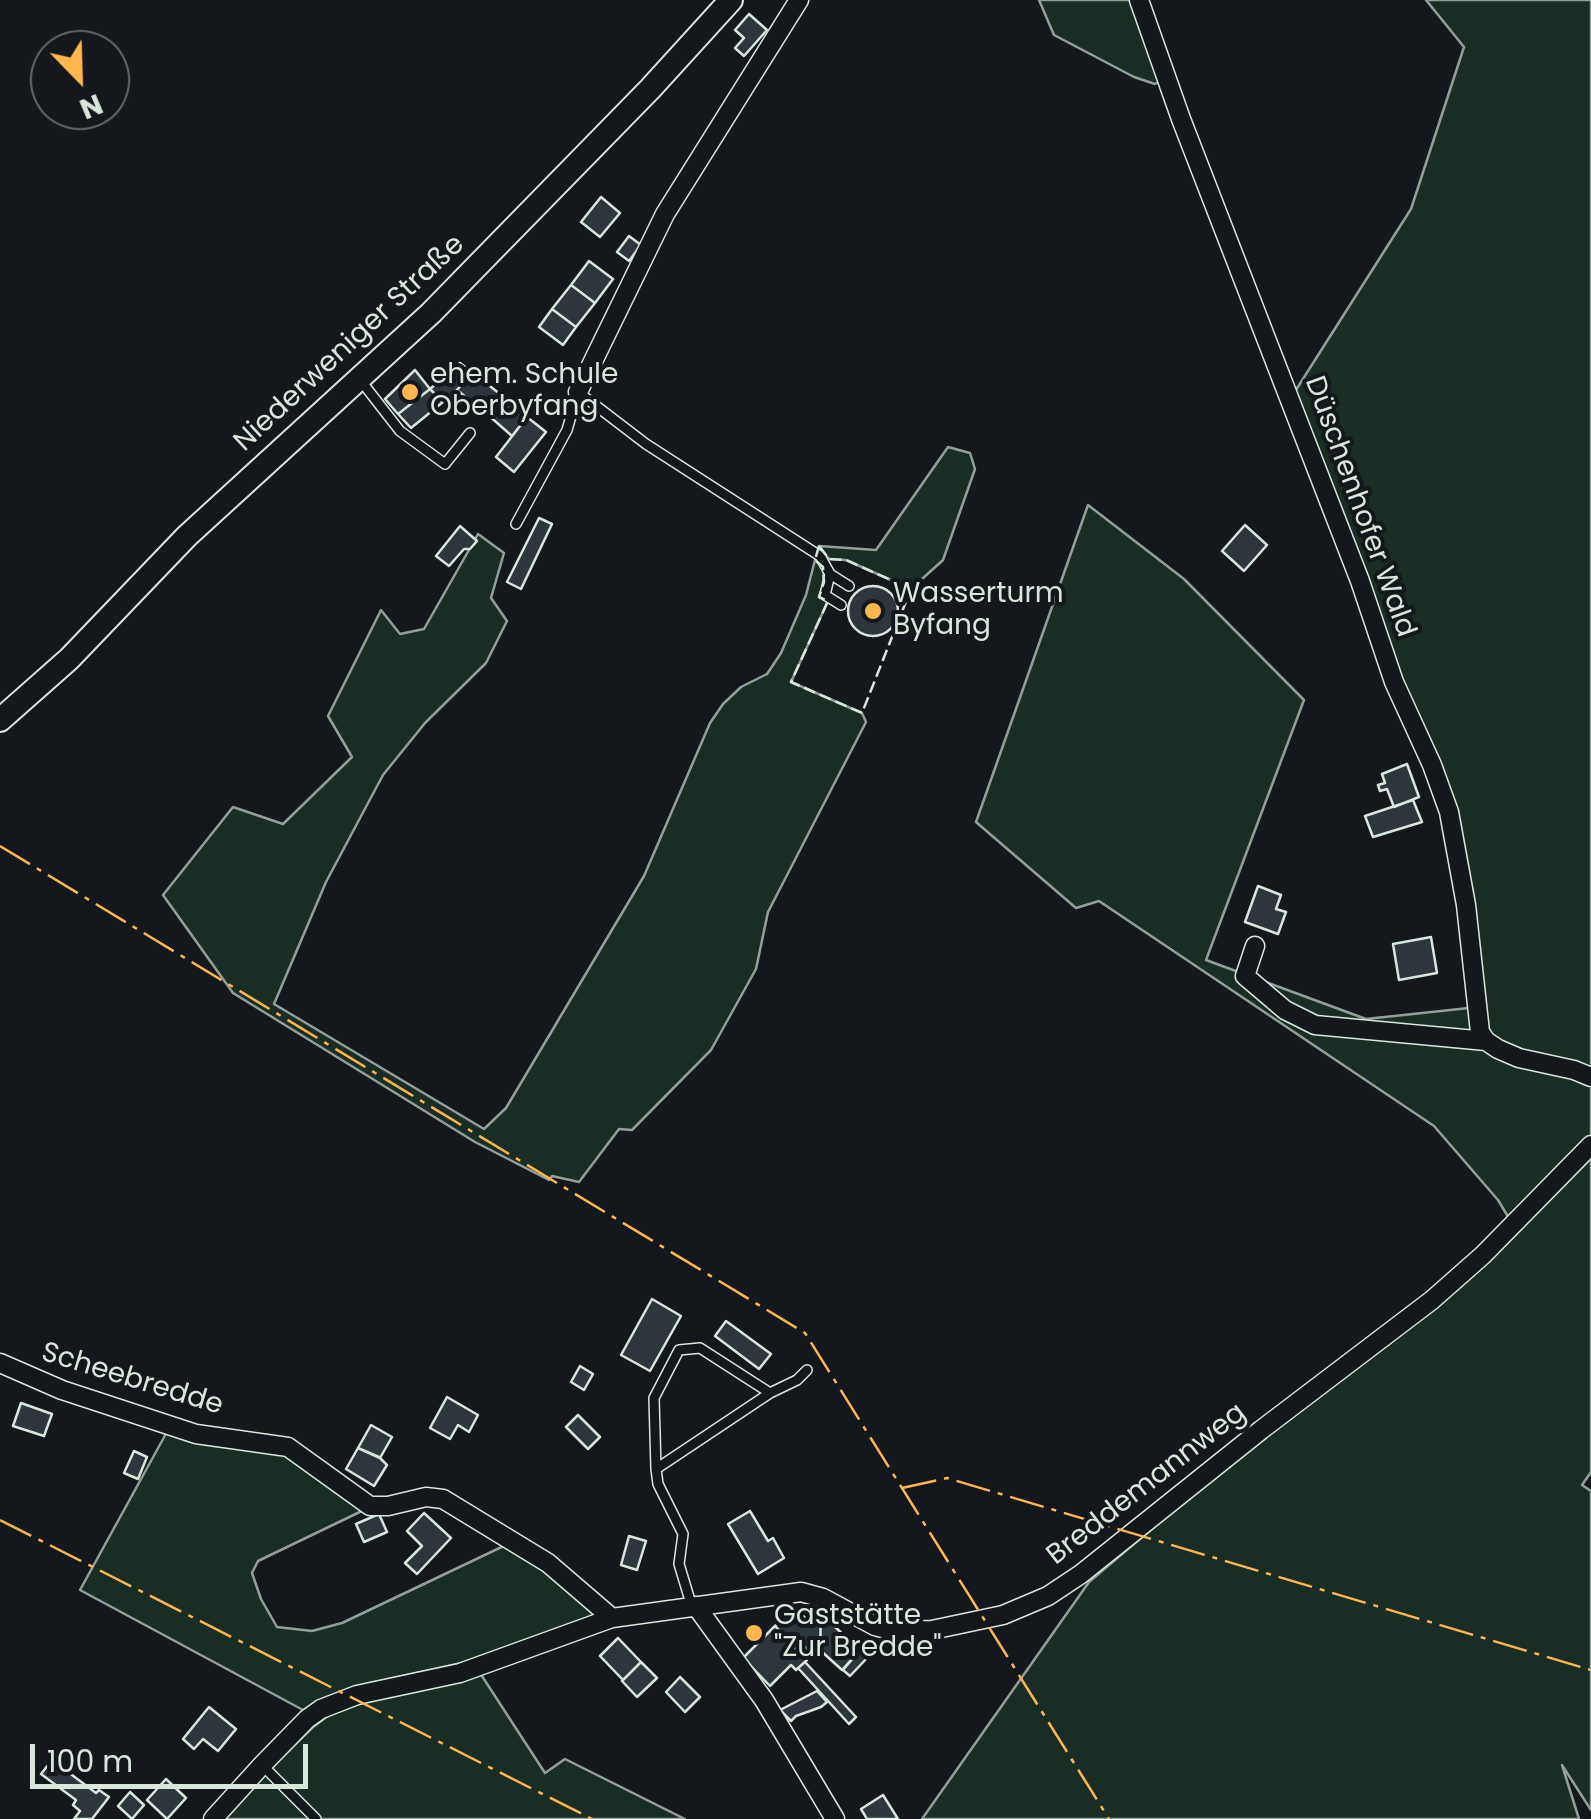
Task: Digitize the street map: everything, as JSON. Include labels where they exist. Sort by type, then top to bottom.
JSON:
[{"type":"street","name":"Niederweniger Straße","points":[[0,720],[69,660],[187,536],[431,313],[598,144],[731,0]]},
{"type":"street","points":[[578,392],[665,214],[798,0]]},
{"type":"street","name":"Düschenhofer Wald","points":[[1139,0],[1180,119],[1360,582],[1394,682],[1449,812],[1466,905],[1476,1015],[1486,1041]]},
{"type":"street","points":[[1255,946],[1245,976],[1285,1010],[1315,1025],[1486,1041],[1519,1058],[1574,1070],[1591,1078]]},
{"type":"street","name":"Breddemannweg","points":[[214,1819],[307,1719],[346,1698],[460,1672],[612,1618],[801,1592],[823,1598],[875,1626],[905,1631],[964,1625],[1003,1615],[1048,1596],[1432,1300],[1484,1256],[1591,1146]]},
{"type":"street","name":"Scheebredde","points":[[0,1363],[62,1390],[196,1434],[288,1448],[370,1506],[426,1497],[443,1499],[548,1563],[612,1618]]},
{"type":"street","points":[[694,1606],[764,1700],[835,1819]]},
{"type":"lane","points":[[359,379],[400,432],[444,464],[470,433]]},
{"type":"lane","points":[[516,524],[566,430],[578,392],[646,444],[810,549],[827,564],[830,574],[825,596],[841,604]]},
{"type":"lane","points":[[830,574],[849,586]]},
{"type":"lane","points":[[694,1606],[679,1564],[683,1534],[658,1484],[654,1398],[680,1350],[700,1348],[770,1393]]},
{"type":"lane","points":[[656,1469],[807,1370]]},
{"type":"lane","points":[[262,1765],[316,1819]]},
{"type":"green space","points":[[1039,0],[1136,0],[1164,79],[1155,84],[1134,77],[1054,35]]},
{"type":"green space","points":[[1426,0],[1591,0],[1591,1472],[1582,1485],[1591,1491],[1591,1810],[1562,1765],[1579,1819],[922,1819],[1089,1582],[1494,1239],[1510,1220],[1498,1200],[1434,1126],[1099,901],[1076,908],[976,822],[1088,505],[1184,579],[1304,700],[1206,960],[1366,1019],[1469,1008],[1447,814],[1287,404],[1411,209],[1464,47]]},
{"type":"green space","points":[[948,447],[970,453],[975,469],[943,560],[911,589],[846,560],[829,559],[819,546],[876,550]]},
{"type":"green space","points":[[478,534],[504,553],[491,598],[507,621],[486,663],[425,723],[383,775],[326,882],[274,1004],[484,1129],[506,1108],[644,876],[710,723],[741,687],[767,674],[781,653],[806,595],[815,560],[823,567],[819,597],[828,601],[791,682],[862,713],[866,722],[768,912],[756,969],[711,1050],[632,1130],[619,1129],[579,1182],[552,1176],[549,1180],[475,1142],[233,993],[163,895],[233,807],[283,824],[352,757],[328,716],[381,610],[400,634],[424,629]]},
{"type":"green space","points":[[168,1430],[293,1455],[366,1509],[258,1561],[252,1573],[277,1627],[312,1631],[342,1623],[510,1543],[600,1613],[480,1659],[371,1683],[303,1710],[80,1590]]},
{"type":"green space","points":[[480,1673],[545,1773],[565,1759],[685,1819],[225,1819],[255,1782],[336,1710]]},
{"type":"building","points":[[749,14],[767,30],[744,56],[735,48],[744,38],[735,30]]},
{"type":"building","points":[[601,197],[620,213],[600,237],[581,222]]},
{"type":"building","points":[[629,236],[641,245],[629,261],[617,252]]},
{"type":"building","points":[[589,261],[613,279],[595,303],[571,285]]},
{"type":"building","points":[[571,285],[595,303],[576,327],[552,309]]},
{"type":"building","points":[[552,309],[576,327],[563,345],[539,327]]},
{"type":"building","points":[[460,363],[472,372],[442,402],[430,389]]},
{"type":"building","name":"ehem. Schule Oberbyfang","points":[[415,370],[430,389],[398,414],[385,399]]},
{"type":"building","points":[[472,372],[500,394],[487,414],[457,390]]},
{"type":"building","name":"ehem. Schule Oberbyfang","points":[[430,389],[443,402],[411,428],[398,414]]},
{"type":"building","points":[[500,394],[527,417],[512,436],[487,414]]},
{"type":"building","points":[[527,417],[546,432],[514,472],[496,457]]},
{"type":"building","points":[[539,518],[552,524],[521,589],[507,582]]},
{"type":"building","points":[[1245,525],[1267,545],[1244,571],[1222,551]]},
{"type":"building","points":[[460,526],[477,541],[449,566],[436,556]]},
{"type":"building","name":"Wasserturm Byfang","points":[[873,586],[891,593],[898,611],[891,629],[873,636],[855,629],[848,611],[855,593]]},
{"type":"building","points":[[1407,764],[1419,797],[1394,807],[1387,789],[1380,791],[1378,785],[1385,783],[1382,774]]},
{"type":"building","points":[[1413,800],[1422,822],[1373,837],[1365,816]]},
{"type":"building","points":[[1258,886],[1281,895],[1276,909],[1286,912],[1278,934],[1245,922]]},
{"type":"building","points":[[1431,937],[1437,973],[1399,980],[1393,944]]},
{"type":"building","points":[[652,1299],[681,1316],[650,1371],[621,1355]]},
{"type":"building","points":[[726,1321],[771,1354],[759,1369],[715,1336]]},
{"type":"building","points":[[580,1366],[593,1374],[584,1390],[571,1382]]},
{"type":"building","points":[[447,1397],[478,1415],[469,1432],[458,1425],[450,1439],[430,1428]]},
{"type":"building","points":[[21,1403],[52,1414],[44,1436],[13,1426]]},
{"type":"building","points":[[578,1415],[600,1437],[588,1449],[566,1427]]},
{"type":"building","points":[[371,1425],[392,1437],[380,1458],[358,1448]]},
{"type":"building","points":[[358,1448],[387,1465],[374,1486],[346,1469]]},
{"type":"building","points":[[134,1451],[147,1457],[138,1479],[124,1473]]},
{"type":"building","points":[[750,1511],[784,1558],[758,1574],[728,1524]]},
{"type":"building","points":[[424,1513],[451,1538],[417,1574],[405,1563],[422,1546],[407,1531]]},
{"type":"building","points":[[379,1514],[387,1532],[364,1542],[356,1524]]},
{"type":"building","points":[[629,1536],[646,1541],[637,1570],[621,1565]]},
{"type":"building","points":[[795,1607],[811,1624],[821,1614],[820,1650],[814,1655],[800,1642],[795,1648],[775,1626]]},
{"type":"building","points":[[821,1614],[860,1650],[842,1670],[820,1650]]},
{"type":"building","points":[[775,1626],[807,1660],[796,1670],[791,1665],[770,1686],[743,1658]]},
{"type":"building","points":[[618,1638],[641,1662],[623,1680],[600,1656]]},
{"type":"building","points":[[860,1650],[868,1657],[850,1676],[843,1670]]},
{"type":"building","points":[[641,1662],[657,1678],[637,1697],[622,1681]]},
{"type":"building","points":[[805,1662],[856,1717],[849,1724],[798,1668]]},
{"type":"building","points":[[680,1677],[700,1697],[685,1712],[666,1692]]},
{"type":"building","points":[[817,1691],[827,1702],[821,1707],[791,1721],[780,1710]]},
{"type":"building","points":[[209,1707],[236,1729],[218,1751],[203,1739],[194,1749],[183,1739]]},
{"type":"building","points":[[52,1760],[96,1793],[99,1790],[109,1797],[92,1819],[74,1819],[80,1811],[73,1805],[76,1800],[41,1774]]},
{"type":"building","points":[[166,1779],[186,1798],[167,1819],[147,1800]]},
{"type":"building","points":[[130,1792],[144,1805],[132,1819],[118,1806]]},
{"type":"building","points":[[883,1795],[898,1819],[867,1819],[861,1809]]},
{"type":"fence","points":[[819,546],[829,559],[846,560],[911,589],[862,713],[791,682],[828,601],[819,597],[824,582],[823,567],[815,560],[819,546]]},
{"type":"power","points":[[0,846],[805,1333],[1109,1819]]},
{"type":"power","points":[[902,1488],[947,1478],[1591,1670]]},
{"type":"power","points":[[0,1520],[592,1819]]},
{"type":"place","name":"ehem. Schule Oberbyfang","points":[[410,392]]},
{"type":"place","name":"Wasserturm Byfang","points":[[873,611]]},
{"type":"place","name":"Gaststätte \"Zur Bredde\"","points":[[754,1633]]}]
